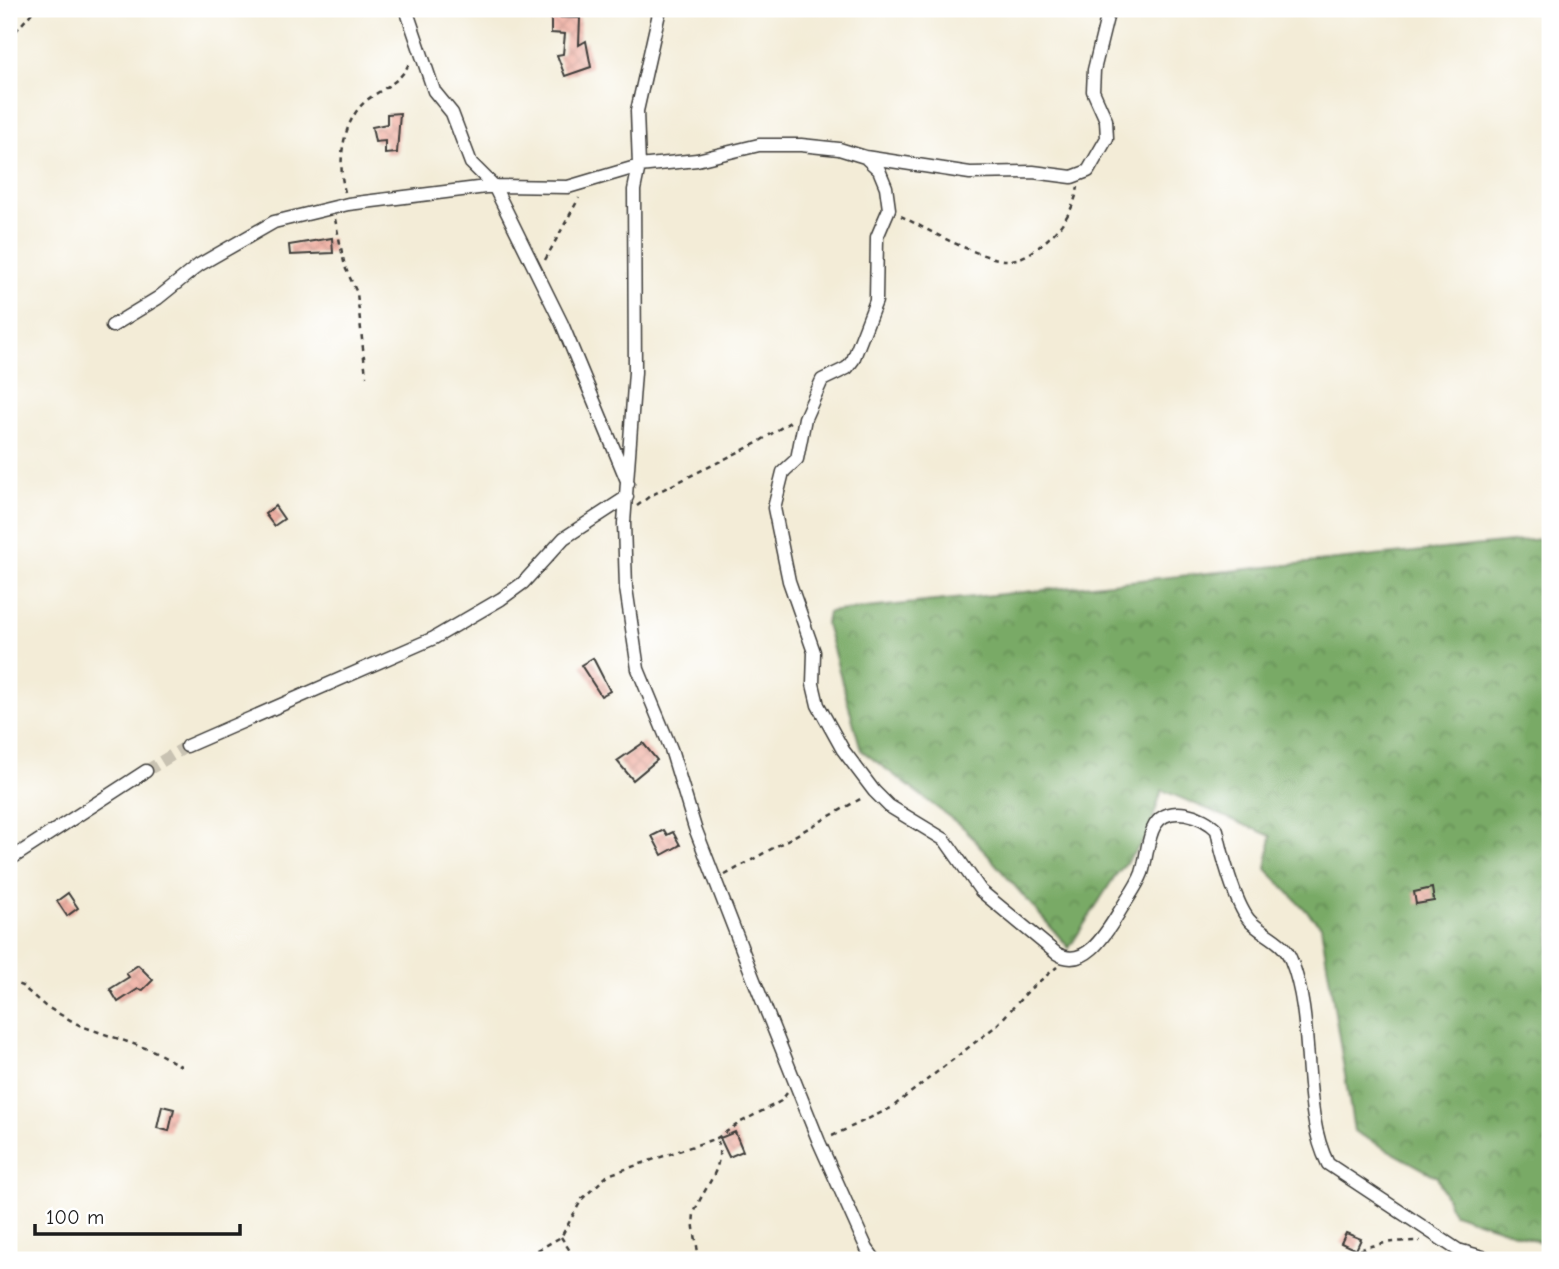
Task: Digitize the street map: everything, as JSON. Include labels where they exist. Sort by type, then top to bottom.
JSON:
[{"type":"street","points":[[406,9],[415,43],[434,91],[452,113],[461,130],[471,163],[494,186],[572,344],[597,414],[628,484]]},
{"type":"street","points":[[660,9],[636,122],[639,166],[634,190],[635,372],[624,523],[626,587],[638,669],[671,750],[695,828],[794,1082],[875,1260]]},
{"type":"street","points":[[112,326],[158,298],[199,265],[259,227],[348,204],[494,186],[553,189],[587,183],[639,166],[697,160],[759,145],[814,146],[865,157],[970,173],[1081,175],[1092,167],[1107,138],[1105,120],[1093,91],[1094,70],[1109,9]]},
{"type":"street","points":[[865,157],[879,170],[886,187],[889,209],[877,237],[876,301],[853,360],[847,368],[822,380],[808,411],[797,459],[783,472],[773,515],[789,581],[814,652],[813,684],[818,705],[843,750],[889,806],[945,840],[981,891],[1056,953],[1068,958],[1081,955],[1100,943],[1140,878],[1157,822],[1169,814],[1178,813],[1210,822],[1217,830],[1242,909],[1261,931],[1277,940],[1291,959],[1304,1011],[1318,1136],[1328,1164],[1458,1250],[1493,1260]]},
{"type":"street","points":[[187,746],[434,638],[501,599],[523,583],[564,538],[627,498]]},
{"type":"street","points":[[9,860],[146,771]]},
{"type":"path","points":[[9,39],[35,9]]},
{"type":"path","points":[[348,204],[339,167],[354,116],[369,98],[399,80],[408,67],[415,43]]},
{"type":"path","points":[[889,209],[991,257],[1008,260],[1025,256],[1039,248],[1063,225],[1076,199],[1081,175]]},
{"type":"path","points":[[536,275],[587,183]]},
{"type":"path","points":[[333,207],[345,268],[357,293],[366,376]]},
{"type":"path","points":[[624,523],[650,496],[757,443],[808,411]]},
{"type":"path","points":[[716,881],[874,791]]},
{"type":"path","points":[[819,1142],[891,1108],[996,1026],[1030,989],[1068,958]]},
{"type":"path","points":[[9,981],[23,986],[45,1006],[81,1026],[154,1051],[181,1066]]},
{"type":"path","points":[[520,1260],[561,1237],[583,1199],[608,1175],[717,1139],[751,1116],[781,1101],[794,1082]]},
{"type":"path","points":[[698,1260],[693,1219],[695,1210],[717,1172],[720,1149],[717,1139]]},
{"type":"path","points":[[561,1237],[576,1260]]},
{"type":"path","points":[[1343,1260],[1365,1247],[1398,1241],[1423,1241]]},
{"type":"green space","points":[[1550,538],[1550,1245],[1453,1213],[1437,1177],[1354,1131],[1321,926],[1266,869],[1271,836],[1162,790],[1147,837],[1115,876],[1069,948],[965,829],[861,750],[826,624],[828,612]]},
{"type":"building","points":[[551,17],[580,18],[579,45],[586,41],[591,67],[565,76],[557,55],[563,54],[565,34],[551,33]]},
{"type":"building","points":[[400,113],[397,153],[385,154],[385,141],[375,142],[372,127],[387,124],[387,114]]},
{"type":"building","points":[[332,238],[333,253],[290,255],[289,245]]},
{"type":"building","points":[[275,506],[284,519],[274,526],[265,514]]},
{"type":"building","points":[[593,658],[610,691],[601,696],[581,665]]},
{"type":"building","points":[[643,743],[657,760],[633,780],[617,761]]},
{"type":"building","points":[[664,830],[667,835],[673,832],[680,845],[662,855],[652,836]]},
{"type":"building","points":[[1432,888],[1434,901],[1416,904],[1414,892]]},
{"type":"building","points":[[68,893],[78,908],[67,916],[57,901]]},
{"type":"building","points":[[138,965],[153,980],[143,990],[138,989],[118,1002],[110,989],[129,977],[126,973]]},
{"type":"building","points":[[162,1106],[174,1109],[169,1131],[157,1128]]},
{"type":"building","points":[[735,1132],[743,1151],[729,1157],[720,1138]]},
{"type":"building","points":[[1346,1233],[1361,1239],[1356,1250],[1341,1243]]},
{"type":"tunnel","points":[[146,771],[187,746]]}]
